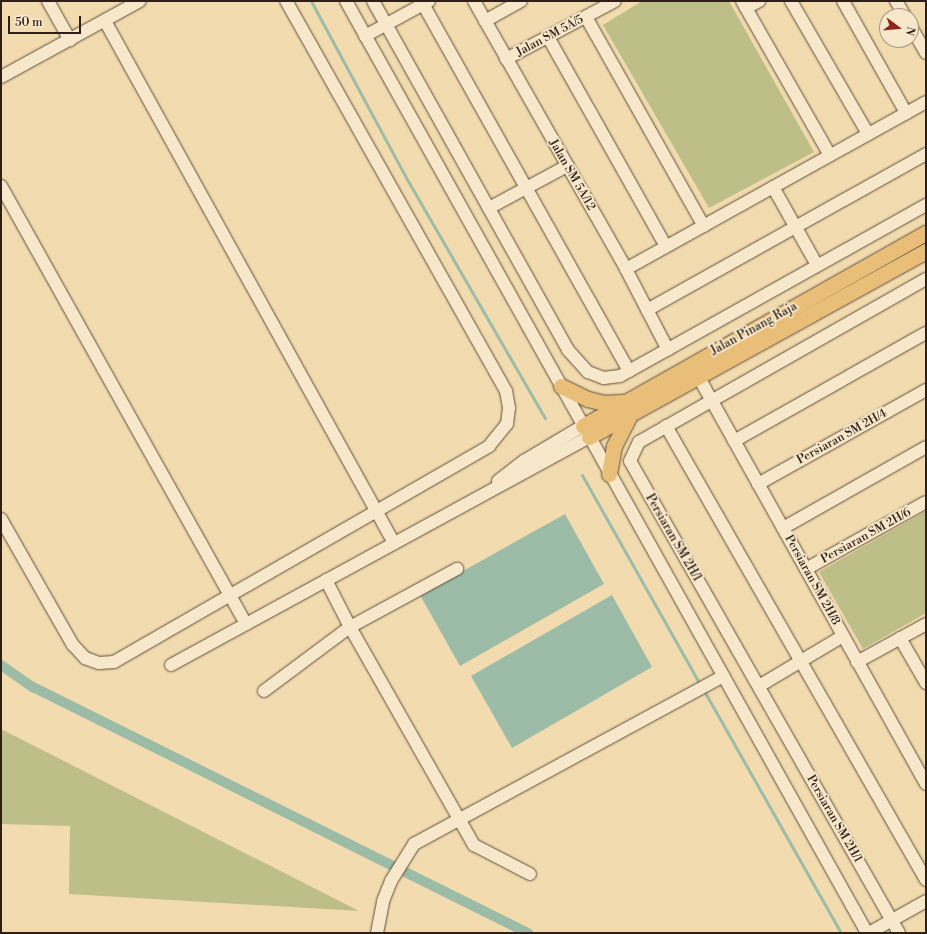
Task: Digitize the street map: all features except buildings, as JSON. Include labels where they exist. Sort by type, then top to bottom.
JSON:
[{"type":"main road","name":"Jalan Pinang Raja","points":[[586,432],[926,233]]},
{"type":"main road","points":[[561,386],[588,399],[628,408],[698,376],[926,251]]},
{"type":"main road","points":[[609,474],[610,458],[628,408]]},
{"type":"street","points":[[48,1],[70,40]]},
{"type":"street","points":[[1,77],[140,1]]},
{"type":"street","points":[[1,519],[72,645],[85,658],[114,662],[489,446],[507,424],[509,408],[506,391],[286,1]]},
{"type":"street","points":[[346,1],[609,474],[868,933],[926,901]]},
{"type":"street","points":[[373,1],[577,363],[588,372],[604,378],[620,376],[926,205]]},
{"type":"street","name":"Jalan SM 5A/12","points":[[474,1],[626,269],[668,350]]},
{"type":"street","points":[[485,21],[521,1]]},
{"type":"street","name":"Jalan SM 5A/5","points":[[506,59],[615,1]]},
{"type":"street","points":[[759,1],[744,4],[830,155]]},
{"type":"street","points":[[791,1],[868,134]]},
{"type":"street","points":[[843,1],[906,113]]},
{"type":"street","points":[[366,36],[426,3],[526,188],[629,371]]},
{"type":"street","points":[[586,17],[704,226]]},
{"type":"street","points":[[105,21],[394,543]]},
{"type":"street","points":[[548,37],[666,246]]},
{"type":"street","points":[[919,41],[926,53]]},
{"type":"street","points":[[626,269],[926,102]]},
{"type":"street","points":[[647,310],[926,154]]},
{"type":"street","points":[[489,208],[567,166]]},
{"type":"street","points":[[1,186],[231,594],[246,624]]},
{"type":"street","points":[[773,187],[817,265]]},
{"type":"street","name":"Persiaran SM 2H/1","points":[[899,933],[759,686],[631,467],[630,461],[635,445],[926,279]]},
{"type":"street","points":[[734,441],[926,333]]},
{"type":"street","name":"Persiaran SM 2H/8","points":[[698,376],[926,784]]},
{"type":"street","name":"Persiaran SM 2H/4","points":[[758,484],[926,390]]},
{"type":"street","points":[[666,426],[926,880]]},
{"type":"street","points":[[171,665],[482,495],[524,460],[586,432]]},
{"type":"street","points":[[783,528],[926,447]]},
{"type":"street","name":"Persiaran SM 2H/6","points":[[806,570],[926,502]]},
{"type":"street","points":[[264,692],[350,627],[457,569]]},
{"type":"street","points":[[326,580],[350,627],[459,820],[478,849],[530,874]]},
{"type":"street","points":[[857,662],[926,624]]},
{"type":"street","points":[[759,686],[843,636]]},
{"type":"street","points":[[900,638],[926,683]]},
{"type":"street","points":[[377,933],[382,901],[391,881],[414,844],[723,676]]},
{"type":"green space","points":[[642,1],[729,1],[814,152],[709,208],[603,25]]},
{"type":"green space","points":[[926,511],[926,613],[863,649],[819,572]]},
{"type":"green space","points":[[1,729],[359,911],[69,894],[70,826],[1,824]]},
{"type":"shaded area","points":[[565,514],[604,584],[460,666],[420,595]]},
{"type":"shaded area","points":[[612,595],[652,667],[512,748],[471,676]]},
{"type":"waterway","points":[[311,1],[408,181],[545,418]]},
{"type":"waterway","points":[[582,475],[700,684]]},
{"type":"waterway","points":[[1,665],[33,687],[528,933]]},
{"type":"waterway","points":[[703,689],[841,933]]}]
